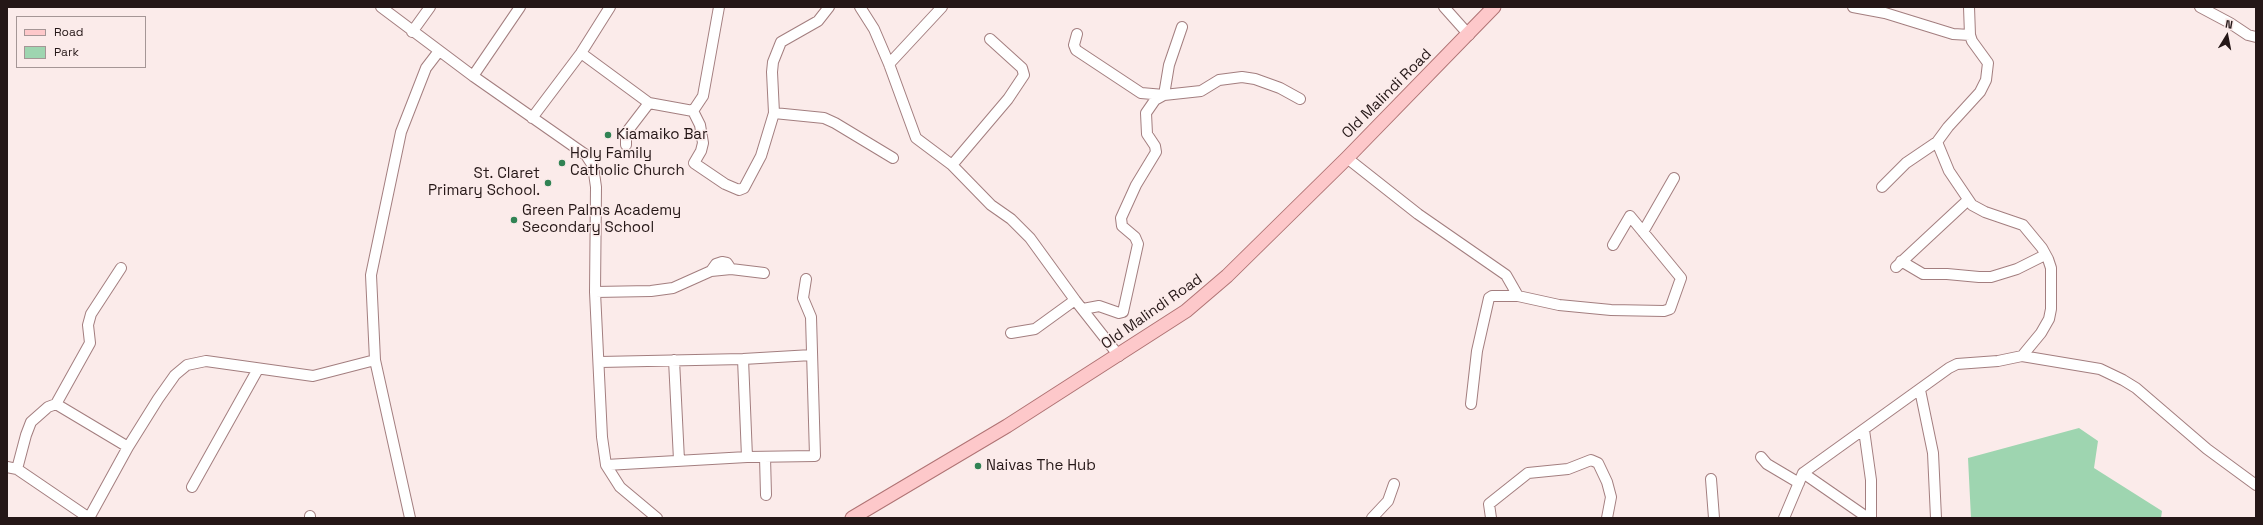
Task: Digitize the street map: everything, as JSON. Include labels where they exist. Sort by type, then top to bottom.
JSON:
[{"type":"main road","name":"Old Malindi Road","points":[[852,518],[1007,426],[1119,356],[1186,311],[1227,276],[1347,158],[1469,35],[1494,7]]},
{"type":"street","points":[[381,7],[438,51],[586,155],[593,166],[596,187],[595,292],[600,362],[602,437],[606,465],[620,487],[657,518]]},
{"type":"street","points":[[412,32],[430,7]]},
{"type":"street","points":[[473,76],[520,7]]},
{"type":"street","points":[[693,111],[703,96],[719,7]]},
{"type":"street","points":[[693,111],[700,124],[703,142],[701,151],[694,163],[725,184],[741,190],[761,156],[774,113],[772,72],[773,62],[781,42],[818,21],[830,7]]},
{"type":"street","points":[[860,7],[874,29],[889,64],[916,138],[952,165],[992,205],[1011,219],[1030,238],[1075,300],[1119,356]]},
{"type":"street","points":[[889,64],[942,7]]},
{"type":"street","points":[[1444,7],[1469,35]]},
{"type":"street","points":[[1853,7],[1885,13],[1953,34],[1970,35]]},
{"type":"street","points":[[1882,188],[1906,163],[1937,142],[1948,127],[1980,92],[1986,80],[1988,63],[1972,41],[1970,35],[1969,7]]},
{"type":"street","points":[[2200,7],[2230,23],[2248,35],[2256,37]]},
{"type":"street","points":[[532,118],[581,53],[608,8]]},
{"type":"street","points":[[1164,95],[1169,65],[1182,27]]},
{"type":"street","points":[[1077,34],[1074,48],[1092,62],[1133,89],[1147,94],[1164,95],[1201,91],[1219,80],[1242,77],[1254,79],[1280,88],[1300,99]]},
{"type":"street","points":[[952,165],[1008,99],[1024,75],[1022,68],[990,39]]},
{"type":"street","points":[[410,518],[375,360],[371,275],[401,132],[426,68],[438,51]]},
{"type":"street","points":[[581,53],[649,103],[693,111]]},
{"type":"street","points":[[1083,309],[1099,306],[1119,313],[1123,312],[1138,244],[1135,237],[1122,226],[1121,218],[1136,185],[1156,152],[1155,146],[1147,134],[1146,113],[1155,100],[1164,95]]},
{"type":"street","points":[[626,145],[626,133],[649,103]]},
{"type":"street","points":[[774,113],[824,118],[893,158]]},
{"type":"street","points":[[1937,142],[1944,161],[1968,200],[1977,209],[2023,225],[2030,232],[2045,255],[2051,268],[2051,309],[2049,319],[2041,333],[2022,356]]},
{"type":"street","points":[[1347,158],[1418,214],[1506,275],[1518,296]]},
{"type":"street","points":[[1643,232],[1674,178]]},
{"type":"street","points":[[1968,200],[1898,264],[1923,274],[1991,277],[2016,269],[2045,255]]},
{"type":"street","points":[[1471,404],[1477,351],[1490,296],[1518,296],[1559,305],[1611,310],[1664,311],[1670,309],[1681,278],[1630,216],[1613,245]]},
{"type":"street","points":[[121,268],[91,314],[88,325],[90,343],[56,404],[48,407],[31,422],[12,468],[89,518],[128,447],[162,393],[175,376],[187,365],[206,361],[313,376],[375,360]]},
{"type":"street","points":[[595,292],[651,291],[673,288],[711,271],[731,269],[764,273]]},
{"type":"street","points":[[606,465],[747,457],[816,461],[812,317],[803,298],[806,279]]},
{"type":"street","points":[[1011,333],[1035,329],[1075,300]]},
{"type":"street","points":[[600,362],[742,359],[812,355]]},
{"type":"street","points":[[1784,518],[1803,473],[1957,364],[1998,361],[2022,356],[2100,369],[2123,380],[2136,388],[2206,449],[2256,485]]},
{"type":"street","points":[[742,359],[747,457]]},
{"type":"street","points":[[674,360],[679,460]]},
{"type":"street","points":[[192,487],[258,368]]},
{"type":"street","points":[[1920,390],[1933,453],[1936,518]]},
{"type":"street","points":[[56,404],[128,447]]},
{"type":"street","points":[[1864,430],[1871,480],[1871,518]]},
{"type":"street","points":[[765,457],[766,495]]},
{"type":"street","points":[[1761,457],[1767,464],[1799,483]]},
{"type":"street","points":[[1491,518],[1489,504],[1528,473],[1568,469],[1591,460],[1598,463],[1611,497],[1607,518]]},
{"type":"street","points":[[1803,473],[1868,518]]},
{"type":"street","points":[[1711,480],[1714,518]]},
{"type":"street","points":[[1372,518],[1388,501],[1394,484]]},
{"type":"green space","points":[[2079,428],[2098,441],[2094,468],[2162,511],[2161,518],[1971,518],[1968,458]]},
{"type":"place","name":"Kiamaiko Bar","points":[[608,135]]},
{"type":"place","name":"Holy Family Catholic Church","points":[[562,163]]},
{"type":"place","name":"St. Claret Primary School.","points":[[548,183]]},
{"type":"place","name":"Green Palms Academy Secondary School","points":[[514,220]]},
{"type":"place","name":"Naivas The Hub","points":[[978,466]]}]
